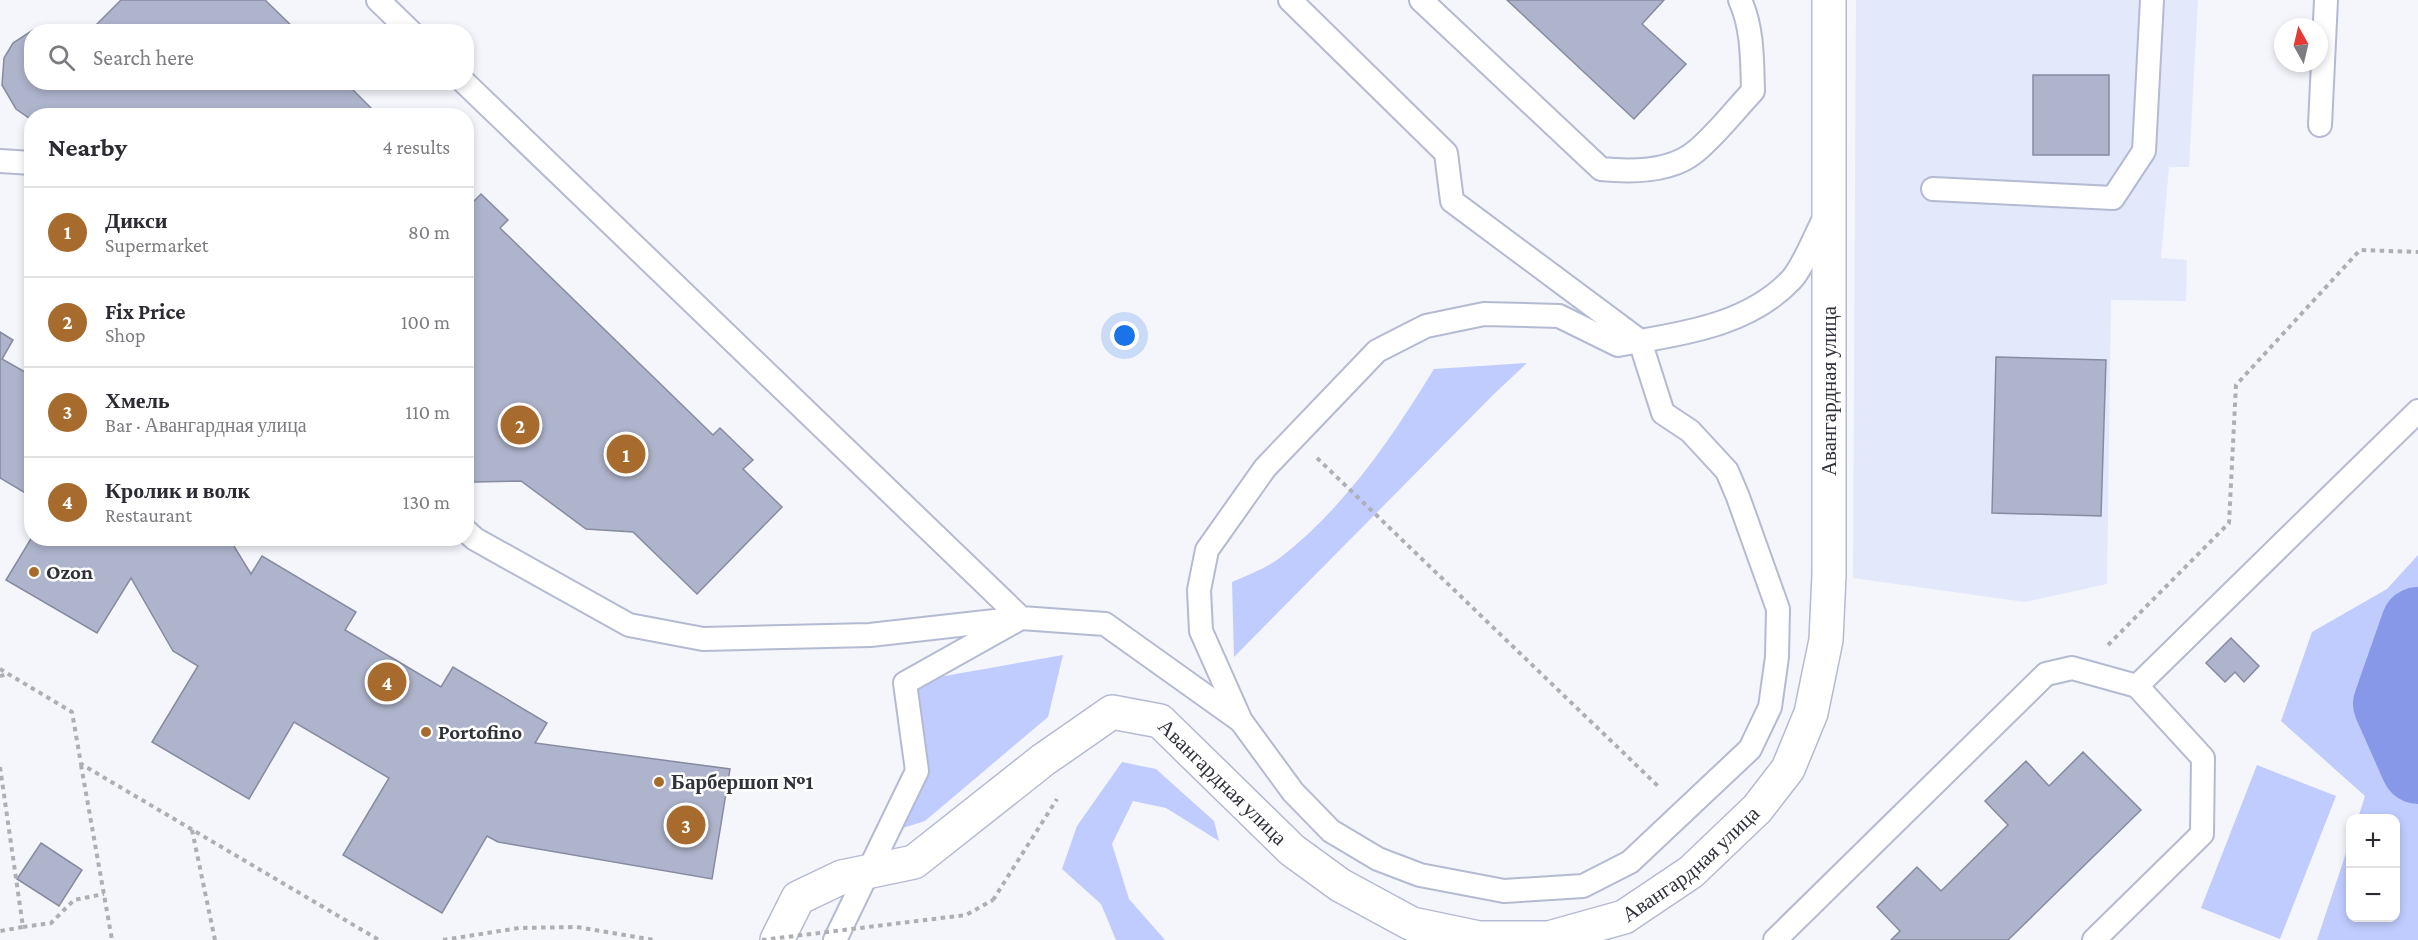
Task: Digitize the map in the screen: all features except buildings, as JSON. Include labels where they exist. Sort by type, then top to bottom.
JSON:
[{"type":"street","name":"Авангардная улица","points":[[777,940],[798,898],[842,877],[914,862],[1043,760],[1112,712],[1160,721],[1292,850],[1340,885],[1412,924],[1479,938],[1549,938],[1624,916],[1691,872],[1757,809],[1788,769],[1810,713],[1826,640],[1829,575],[1828,0]]},
{"type":"lane","points":[[378,0],[403,24]]},
{"type":"lane","points":[[1290,0],[1446,153],[1452,201],[1640,341],[1663,413],[1689,431],[1728,471],[1778,609],[1777,657],[1770,707],[1750,750],[1630,862],[1583,886],[1504,891],[1420,875],[1378,859],[1331,831],[1293,792],[1240,721],[1202,631],[1199,591],[1207,550],[1265,468],[1377,351],[1426,326],[1484,314],[1559,316],[1618,345],[1640,341],[1692,332],[1734,318],[1765,302],[1793,278],[1828,211]]},
{"type":"lane","points":[[1421,0],[1601,169],[1626,172],[1663,166],[1694,153],[1753,91],[1752,48],[1746,13],[1740,0]]},
{"type":"lane","points":[[1933,189],[2113,198],[2144,152],[2152,0]]},
{"type":"lane","points":[[2319,125],[2326,0]]},
{"type":"lane","points":[[472,90],[1021,618]]},
{"type":"lane","points":[[0,161],[24,162]]},
{"type":"lane","points":[[2137,686],[2418,411]]},
{"type":"lane","points":[[474,538],[629,625],[703,639],[870,635],[1021,618],[1105,624],[1240,721]]},
{"type":"lane","points":[[835,940],[917,771],[905,683],[1021,618]]},
{"type":"lane","points":[[1775,940],[2046,674],[2072,668],[2137,686],[2203,758],[2202,834],[2094,940]]},
{"type":"path","points":[[2083,671],[2229,523],[2236,385],[2360,250],[2418,252]]},
{"type":"path","points":[[1295,437],[1662,791]]},
{"type":"path","points":[[0,669],[72,712],[112,940]]},
{"type":"path","points":[[0,676],[9,674]]},
{"type":"path","points":[[762,940],[966,915],[993,900],[1061,792],[1043,760]]},
{"type":"path","points":[[81,764],[379,940]]},
{"type":"path","points":[[0,767],[24,927]]},
{"type":"path","points":[[192,830],[215,940]]},
{"type":"path","points":[[0,931],[51,923],[74,900],[104,894]]},
{"type":"path","points":[[443,940],[519,928],[577,927],[654,940]]},
{"type":"shaded area","points":[[1856,0],[2198,0],[2189,167],[2169,167],[2161,258],[2187,260],[2186,301],[2111,300],[2107,584],[2025,602],[1853,578]]},
{"type":"shaded area","points":[[1527,363],[1234,657],[1232,582],[1275,561],[1304,537],[1347,494],[1384,446],[1434,369]]},
{"type":"shaded area","points":[[2418,555],[2418,940],[2317,940],[2346,853],[2346,922],[2400,922],[2400,814],[2359,814],[2365,796],[2281,721],[2312,632],[2387,589]]},
{"type":"shaded area","points":[[1063,655],[1048,717],[925,821],[887,833],[917,771],[905,683]]},
{"type":"shaded area","points":[[1122,762],[1156,769],[1214,821],[1219,841],[1166,808],[1133,801],[1112,844],[1129,899],[1165,940],[1116,940],[1101,904],[1062,869],[1077,826]]},
{"type":"shaded area","points":[[2257,765],[2336,796],[2280,939],[2201,908]]},
{"type":"waterway","points":[[2418,624],[2390,704],[2418,767]]},
{"type":"place","name":"Fix Price","points":[[520,425]]},
{"type":"place","name":"Дикси","points":[[626,454]]},
{"type":"place","name":"Ozon","points":[[34,572]]},
{"type":"place","name":"Кролик и волк","points":[[387,682]]},
{"type":"place","name":"Portofino","points":[[426,732]]},
{"type":"place","name":"Барбершоп №1","points":[[659,782]]},
{"type":"place","name":"Хмель","points":[[686,825]]}]
